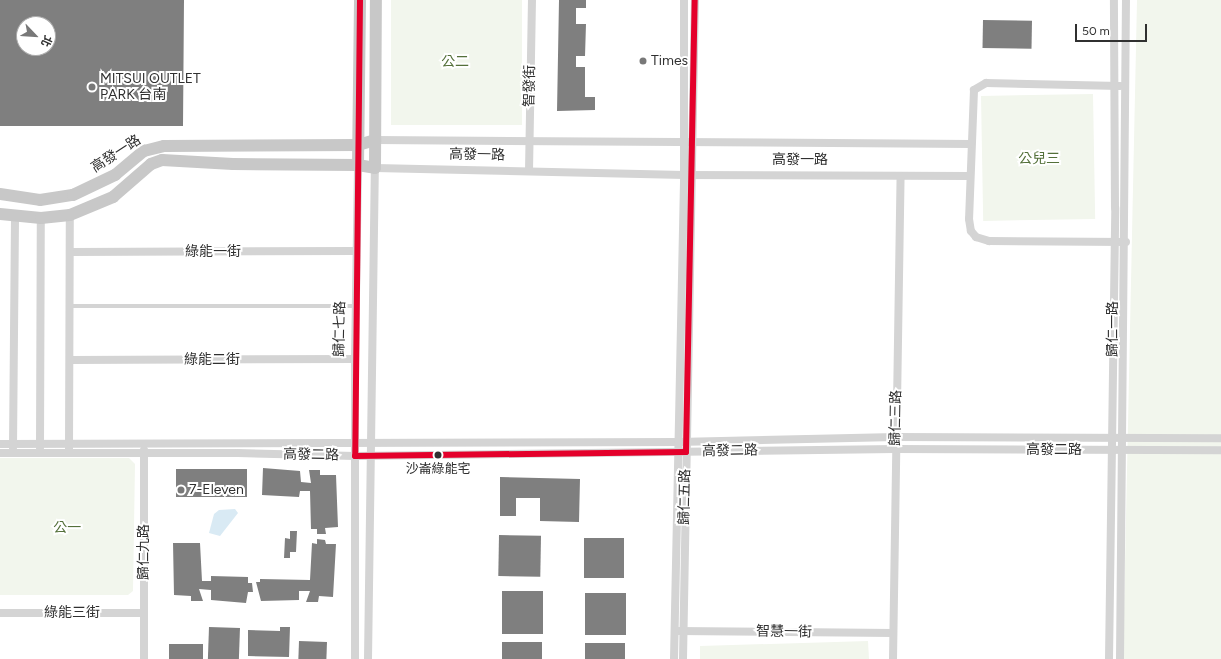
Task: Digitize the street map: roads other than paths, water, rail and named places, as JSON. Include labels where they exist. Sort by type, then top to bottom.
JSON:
[{"type":"main road","name":"歸仁七路","points":[[358,165],[360,0]]},
{"type":"main road","points":[[375,168],[376,0]]},
{"type":"main road","name":"高發一路","points":[[0,194],[40,200],[73,195],[115,175],[144,151],[164,146],[358,145],[375,140]]},
{"type":"main road","name":"高發一路","points":[[0,214],[15,217],[41,218],[70,215],[114,197],[151,164],[162,160],[358,165],[375,168]]},
{"type":"street","name":"智發街","points":[[529,171],[532,0]]},
{"type":"street","name":"歸仁五路","points":[[674,659],[678,631],[682,452],[684,0]]},
{"type":"street","name":"歸仁五路","points":[[682,442],[694,143],[695,0]]},
{"type":"street","name":"歸仁一路","points":[[1109,659],[1115,85],[1114,0]]},
{"type":"street","name":"歸仁一路","points":[[1120,659],[1126,242],[1126,0]]},
{"type":"street","points":[[1125,86],[986,83],[974,90],[970,144],[969,219],[971,231],[976,237],[989,241],[1126,242]]},
{"type":"street","name":"高發一路","points":[[375,140],[970,144]]},
{"type":"street","name":"歸仁七路","points":[[355,659],[355,359],[358,165]]},
{"type":"street","name":"高發一路","points":[[375,168],[684,175],[970,176]]},
{"type":"street","points":[[368,659],[375,168]]},
{"type":"street","name":"歸仁三路","points":[[893,659],[895,449],[901,176]]},
{"type":"street","points":[[69,454],[70,215]]},
{"type":"street","points":[[13,448],[15,217]]},
{"type":"street","points":[[40,449],[41,218]]},
{"type":"street","name":"綠能一街","points":[[70,252],[356,251]]},
{"type":"street","name":"綠能二街","points":[[70,360],[355,359]]},
{"type":"street","name":"高發二路","points":[[40,449],[70,445],[371,445],[682,442],[896,437],[1221,438]]},
{"type":"street","name":"高發二路","points":[[0,444],[13,448],[40,449],[69,454],[238,453],[355,456],[895,449],[1221,450]]},
{"type":"street","name":"歸仁九路","points":[[144,445],[144,659]]},
{"type":"street","name":"高發二路","points":[[0,453],[13,448]]},
{"type":"street","name":"綠能三街","points":[[0,613],[144,612]]},
{"type":"street","name":"歸仁五路","points":[[678,631],[683,659]]},
{"type":"street","name":"智慧一街","points":[[678,631],[893,633]]},
{"type":"lane","points":[[70,306],[356,306]]},
{"type":"place","name":"Times","points":[[643,61]]},
{"type":"place","name":"MITSUI OUTLET PARK 台南","points":[[92,87]]},
{"type":"place","name":"沙崙綠能宅","points":[[438,455]]},
{"type":"place","name":"7-Eleven","points":[[181,490]]},
{"type":"park label","name":"公二","points":[[455,62]]},
{"type":"park label","name":"公兒三","points":[[1039,159]]},
{"type":"park label","name":"公一","points":[[67,528]]}]
